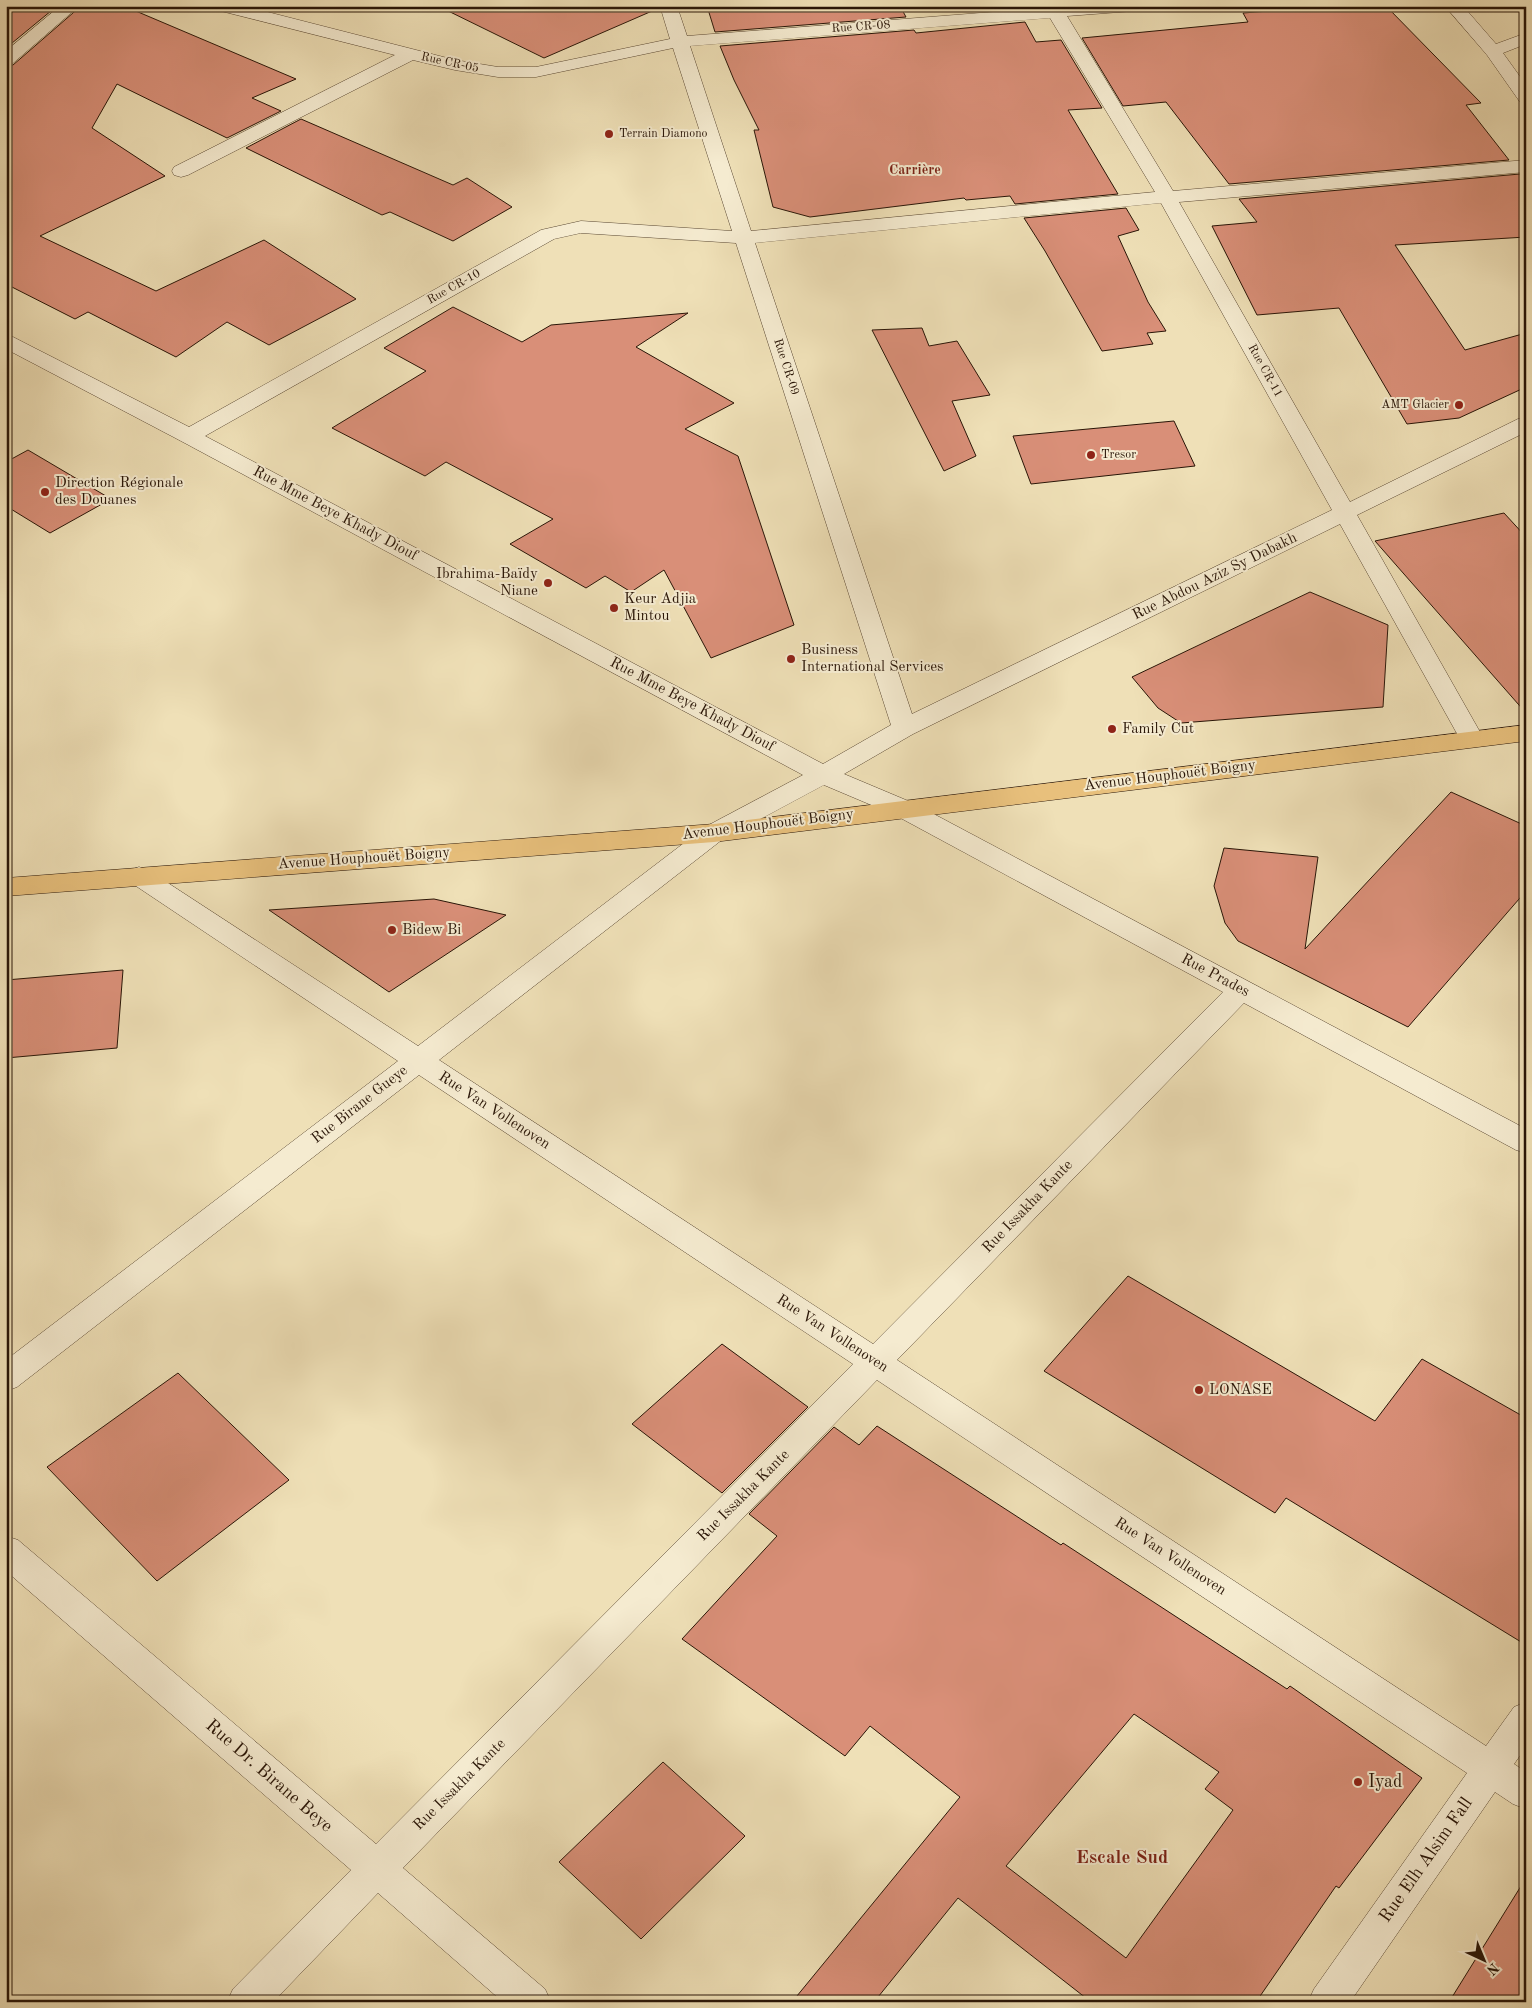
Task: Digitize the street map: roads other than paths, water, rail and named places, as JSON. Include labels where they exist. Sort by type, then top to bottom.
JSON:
[{"type":"main road","name":"Avenue Houphouët Boigny","points":[[6,887],[714,833],[1526,733]]},
{"type":"street","points":[[6,60],[71,6]]},
{"type":"street","name":"Rue CR-05","points":[[223,6],[455,65],[498,72],[536,72],[679,42]]},
{"type":"street","name":"Rue CR-09","points":[[668,6],[904,728]]},
{"type":"street","name":"Rue CR-08","points":[[679,42],[1054,9],[1133,6]]},
{"type":"street","points":[[1453,6],[1493,51],[1526,98]]},
{"type":"street","name":"Rue CR-11","points":[[1054,9],[1167,197],[1472,739]]},
{"type":"street","points":[[1493,51],[1526,38]]},
{"type":"street","points":[[181,171],[410,54]]},
{"type":"street","name":"Rue CR-10","points":[[189,436],[548,234],[581,227],[743,238],[1167,197],[1526,166]]},
{"type":"street","name":"Rue Mme Beye Khady Diouf","points":[[6,341],[189,436],[823,775],[904,809]]},
{"type":"street","name":"Rue Abdou Aziz Sy Dabakh","points":[[823,775],[904,728],[1526,424]]},
{"type":"street","name":"Rue Birane Gueye","points":[[6,1378],[714,833],[823,775]]},
{"type":"street","name":"Rue Prades","points":[[904,809],[1526,1142]]},
{"type":"street","name":"Rue Van Vollenoven","points":[[138,876],[1526,1792]]},
{"type":"street","name":"Rue Issakha Kante","points":[[246,2002],[1241,990]]},
{"type":"street","name":"Rue Dr. Birane Beye","points":[[6,1550],[532,2002]]},
{"type":"street","name":"Rue Elh Alsim Fall","points":[[1327,2002],[1526,1718]]},
{"type":"place","name":"Terrain Diamono","points":[[609,134]]},
{"type":"place","name":"AMT Glacier","points":[[1459,405]]},
{"type":"place","name":"Tresor","points":[[1091,455]]},
{"type":"place","name":"Direction Régionale des Douanes","points":[[45,492]]},
{"type":"place","name":"Ibrahima-Baïdy Niane","points":[[548,583]]},
{"type":"place","name":"Keur Adjia Mintou","points":[[614,608]]},
{"type":"place","name":"Business International Services","points":[[791,659]]},
{"type":"place","name":"Family Cut","points":[[1112,729]]},
{"type":"place","name":"Bidew Bi","points":[[392,930]]},
{"type":"place","name":"LONASE","points":[[1199,1390]]},
{"type":"place","name":"Iyad","points":[[1358,1782]]},
{"type":"district","name":"Carrière","points":[[915,170]]},
{"type":"district","name":"Escale Sud","points":[[1122,1858]]}]
